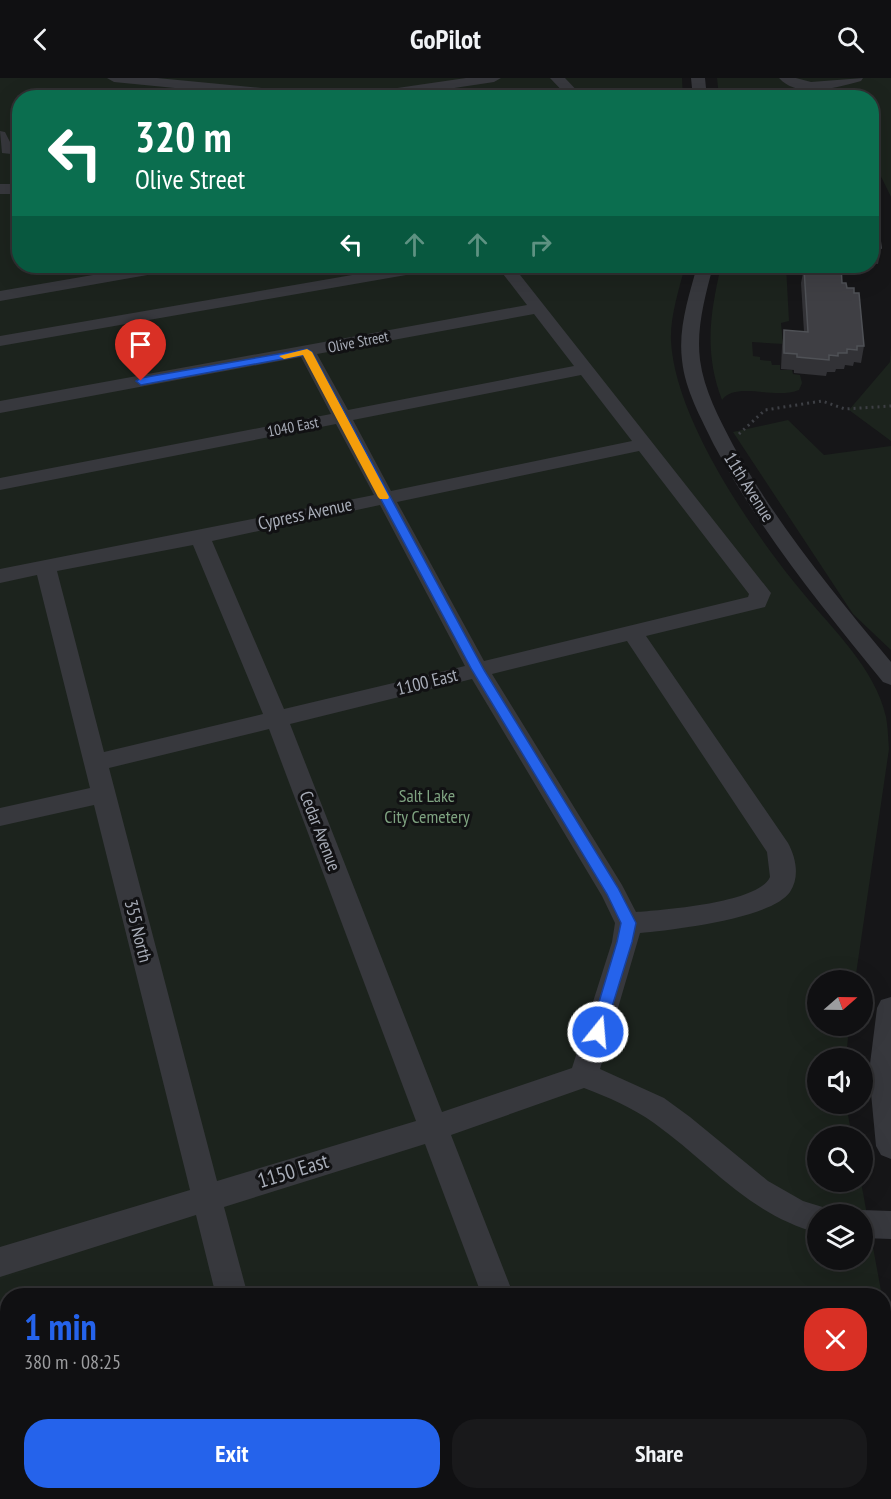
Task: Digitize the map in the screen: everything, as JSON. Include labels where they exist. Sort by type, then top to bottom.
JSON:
[{"type":"street","points":[[114,78],[153,80],[205,90]]},
{"type":"street","points":[[374,78],[383,90]]},
{"type":"street","points":[[420,90],[491,78]]},
{"type":"street","points":[[557,78],[569,90]]},
{"type":"street","points":[[786,78],[795,84],[804,86],[825,85],[856,78]]},
{"type":"street","points":[[458,83],[464,90]]},
{"type":"street","points":[[0,135],[12,149]]},
{"type":"street","points":[[0,296],[126,273]]},
{"type":"street","points":[[0,341],[389,273]]},
{"type":"street","points":[[511,273],[644,444]]},
{"type":"street","name":"11th Avenue","points":[[703,273],[691,326],[690,351],[696,384],[724,447],[750,492],[802,568],[891,677]]},
{"type":"street","name":"Olive Street","points":[[0,407],[538,308]]},
{"type":"street","points":[[307,352],[478,670],[613,892],[628,923],[625,942],[584,1077],[624,1090],[664,1114],[779,1206],[807,1217]]},
{"type":"street","name":"1040 East","points":[[0,484],[586,369]]},
{"type":"street","name":"Cypress Avenue","points":[[0,576],[200,537],[644,444]]},
{"type":"street","name":"1100 East","points":[[96,763],[757,602],[760,593],[644,444]]},
{"type":"street","name":"Cedar Avenue","points":[[200,537],[277,719],[495,1288]]},
{"type":"street","name":"355 North","points":[[45,566],[230,1288]]},
{"type":"street","points":[[628,923],[658,922],[765,899],[779,887],[784,864],[779,850],[633,633]]},
{"type":"street","points":[[0,817],[103,794]]},
{"type":"street","points":[[891,1008],[884,1072],[891,1146]]},
{"type":"street","name":"1150 East","points":[[0,1262],[434,1128],[584,1077]]},
{"type":"street","points":[[873,1224],[891,1225]]},
{"type":"path","points":[[724,447],[765,410],[822,401],[845,409],[891,406]]},
{"type":"green space","name":"Salt Lake City Cemetery","points":[[0,78],[682,78],[683,90],[12,90],[12,273],[683,273],[673,313],[671,341],[676,372],[686,405],[701,440],[740,508],[762,539],[863,666],[881,699],[886,717],[889,749],[857,970],[807,970],[807,1036],[848,1036],[847,1048],[807,1048],[807,1114],[848,1114],[850,1126],[807,1126],[807,1192],[863,1192],[865,1204],[807,1204],[807,1270],[873,1270],[873,1247],[881,1288],[0,1288]]},
{"type":"green space","points":[[717,78],[891,78],[891,197],[879,172],[879,90],[718,90]]},
{"type":"green space","points":[[720,273],[786,273],[789,321],[781,323],[783,344],[752,342],[753,356],[760,357],[760,360],[771,361],[772,365],[780,365],[780,370],[792,370],[793,374],[800,375],[802,383],[799,390],[789,393],[737,392],[722,400],[716,382],[711,349],[714,300]]},
{"type":"green space","points":[[891,346],[891,441],[849,410],[890,362]]},
{"type":"green space","points":[[788,420],[824,455],[891,446],[891,650],[853,614],[733,432]]},
{"type":"building","points":[[804,273],[841,273],[842,283],[846,283],[847,288],[854,288],[854,293],[859,293],[864,346],[857,346],[857,350],[847,349],[847,353],[838,353],[838,356],[829,355],[829,360],[797,357],[797,354],[784,353],[784,330],[808,332]]},
{"type":"slow traffic","points":[[284,356],[307,352],[384,497]]},
{"type":"route","points":[[141,381],[307,352],[478,670],[613,892],[628,923],[625,942],[598,1032]]}]
